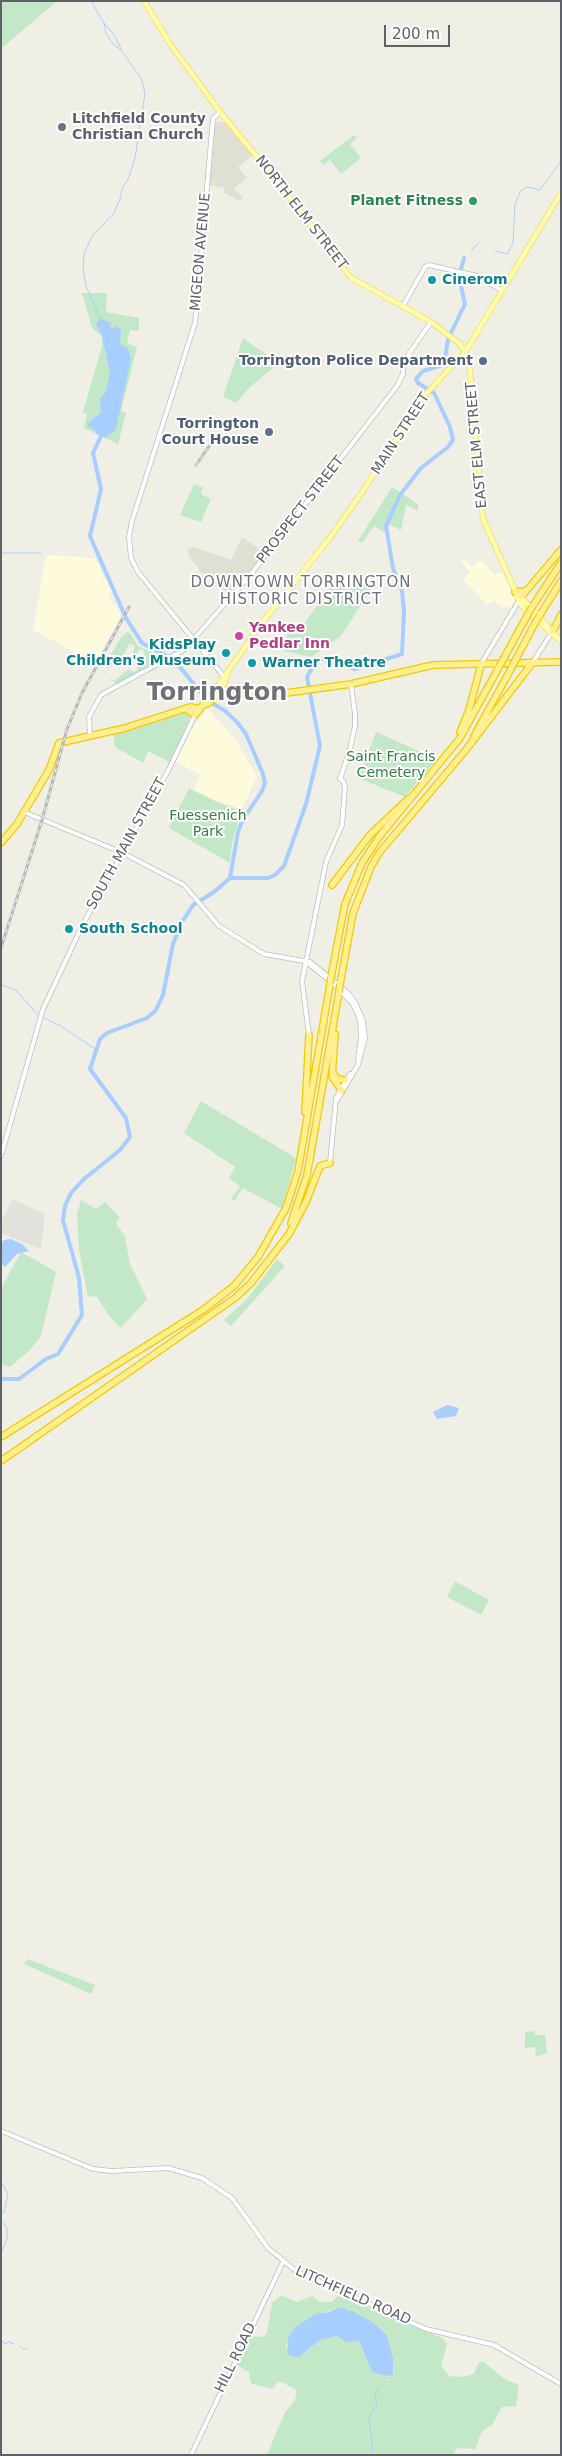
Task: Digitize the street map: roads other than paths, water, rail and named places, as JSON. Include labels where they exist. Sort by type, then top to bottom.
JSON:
[{"type":"highway","points":[[520,599],[561,550]]},
{"type":"highway","points":[[1,1437],[203,1310],[234,1286],[258,1257],[278,1226],[292,1191],[302,1151],[331,977],[346,901],[354,879],[370,850],[446,757],[472,718],[532,607],[561,563]]},
{"type":"highway","points":[[465,750],[561,580]]},
{"type":"highway","points":[[515,592],[526,591]]},
{"type":"highway","points":[[552,632],[561,615]]},
{"type":"highway","points":[[278,1249],[293,1219],[307,1175],[354,910],[362,885],[379,853],[465,750],[534,660]]},
{"type":"highway","points":[[1,843],[24,812],[49,770],[57,745],[63,741],[90,736],[186,710],[190,706],[231,691],[286,693],[306,691],[351,684],[433,665],[534,660],[561,662]]},
{"type":"highway","points":[[446,757],[469,710],[481,663]]},
{"type":"highway","name":"SOUTH MAIN STREET","points":[[195,715],[212,697]]},
{"type":"highway","points":[[186,710],[195,715]]},
{"type":"highway","points":[[332,885],[370,835],[396,809],[407,803]]},
{"type":"highway","points":[[337,1007],[333,1080],[341,1090]]},
{"type":"highway","points":[[302,1151],[309,1035]]},
{"type":"highway","points":[[333,1068],[337,1079],[345,1080]]},
{"type":"highway","points":[[1,1461],[220,1310],[251,1283],[278,1249],[306,1202],[320,1166],[330,1163]]},
{"type":"main road","points":[[144,1],[165,37],[220,112]]},
{"type":"main road","name":"NORTH ELM STREET","points":[[220,112],[278,182],[350,277],[448,332],[465,352]]},
{"type":"main road","name":"MIGEON AVENUE","points":[[220,112],[213,119],[194,322],[132,521],[129,543],[133,564],[225,678]]},
{"type":"main road","name":"MAIN STREET","points":[[212,697],[261,624],[332,535],[430,389],[457,363],[465,352],[561,193]]},
{"type":"main road","points":[[403,306],[428,265],[477,276],[501,290]]},
{"type":"main road","name":"PROSPECT STREET","points":[[90,736],[89,717],[101,695],[175,656],[194,641],[251,574],[393,393],[402,378],[404,361],[431,322]]},
{"type":"main road","points":[[459,343],[470,343]]},
{"type":"main road","name":"EAST ELM STREET","points":[[465,352],[470,370],[483,519],[515,592],[560,640]]},
{"type":"main road","points":[[457,363],[464,363],[470,370]]},
{"type":"main road","points":[[481,663],[520,599]]},
{"type":"main road","name":"EAST ELM STREET","points":[[520,599],[525,609],[552,632]]},
{"type":"main road","points":[[513,612],[518,608],[525,609]]},
{"type":"main road","points":[[534,660],[552,632]]},
{"type":"main road","points":[[309,1035],[302,981],[326,862],[342,824],[344,783],[340,779],[355,726],[351,684]]},
{"type":"main road","name":"SOUTH MAIN STREET","points":[[1,1156],[40,1016],[83,924],[170,769],[195,715]]},
{"type":"main road","points":[[24,812],[123,853],[184,885],[219,926],[264,954],[310,962],[348,993],[356,1004],[363,1021],[365,1038],[362,1054],[341,1090]]},
{"type":"main road","points":[[322,881],[332,885]]},
{"type":"main road","points":[[306,962],[345,993],[353,1004],[360,1020],[360,1054],[345,1080],[336,1102],[330,1163]]},
{"type":"main road","name":"LITCHFIELD ROAD","points":[[1,2131],[93,2169],[114,2171],[164,2168],[183,2171],[202,2178],[222,2189],[234,2201],[268,2248],[283,2262],[306,2277],[426,2329],[494,2344],[561,2384]]},
{"type":"main road","name":"HILL ROAD","points":[[191,2455],[283,2262]]},
{"type":"water","points":[[100,318],[112,324],[110,326],[113,329],[117,326],[121,330],[121,345],[128,348],[131,359],[116,429],[105,438],[96,434],[96,431],[87,425],[101,413],[100,399],[106,391],[110,373],[102,335],[96,325]]},
{"type":"water","points":[[11,1239],[22,1244],[29,1251],[17,1254],[5,1267],[1,1263],[1,1245],[4,1240]]},
{"type":"water","points":[[447,1405],[459,1408],[456,1416],[437,1419],[433,1412]]},
{"type":"water","points":[[338,2308],[352,2311],[374,2323],[386,2334],[393,2358],[393,2375],[386,2376],[372,2372],[358,2341],[346,2342],[337,2336],[320,2340],[299,2357],[291,2356],[287,2353],[288,2338],[294,2328],[315,2314],[329,2312]]},
{"type":"waterway","points":[[91,1],[104,23],[106,34],[113,44],[121,50],[141,78],[145,93],[135,158],[128,179],[122,189],[114,213],[92,236],[84,254],[83,268],[86,286],[100,318]]},
{"type":"waterway","points":[[104,23],[115,36],[121,49]]},
{"type":"waterway","points":[[495,251],[507,254],[513,243],[515,204],[521,190],[527,187],[540,190],[561,161]]},
{"type":"waterway","points":[[471,251],[479,242]]},
{"type":"waterway","points":[[230,878],[268,878],[275,875],[284,866],[306,804],[320,746],[307,677],[316,661],[324,659],[355,669],[402,654],[404,611],[402,591],[393,568],[386,526],[400,495],[421,468],[448,447],[453,440],[450,427],[434,393],[418,383],[416,379],[423,371],[440,366],[445,358],[448,339],[465,304],[459,277],[464,258]]},
{"type":"waterway","points":[[101,436],[93,453],[101,489],[90,536],[126,618],[142,643],[174,660],[208,701],[224,710],[236,721],[246,734],[263,774],[265,783],[262,791],[242,821],[238,832],[230,878]]},
{"type":"waterway","points":[[1,553],[41,553]]},
{"type":"waterway","points":[[1,1379],[19,1379],[46,1359],[58,1354],[82,1315],[79,1278],[63,1220],[65,1206],[71,1193],[84,1179],[120,1150],[130,1137],[126,1118],[90,1069],[100,1039],[107,1033],[147,1018],[156,1010],[163,995],[173,944],[182,922],[193,905],[214,892],[230,878]]},
{"type":"waterway","points":[[1,985],[16,990],[38,1015],[59,1025],[95,1049]]},
{"type":"waterway","points":[[1,2182],[8,2194],[4,2212],[1,2214]]},
{"type":"waterway","points":[[1,2221],[7,2228],[7,2239],[1,2253]]},
{"type":"waterway","points":[[1,2339],[5,2344],[9,2342],[14,2344]]},
{"type":"waterway","points":[[20,2346],[27,2349]]},
{"type":"waterway","points":[[371,2455],[373,2450],[369,2418],[377,2404],[375,2394],[378,2389]]},
{"type":"railway","points":[[196,465],[215,438]]},
{"type":"railway","points":[[1,948],[42,820],[67,729],[82,693],[129,607]]},
{"type":"place","name":"Litchfield County Christian Church","points":[[62,127]]},
{"type":"place","name":"Planet Fitness","points":[[473,201]]},
{"type":"place","name":"Cinerom","points":[[432,280]]},
{"type":"place","name":"Torrington Police Department","points":[[483,361]]},
{"type":"place","name":"Torrington Court House","points":[[269,432]]},
{"type":"place","name":"Yankee Pedlar Inn","points":[[239,636]]},
{"type":"place","name":"KidsPlay Children's Museum","points":[[226,653]]},
{"type":"place","name":"Warner Theatre","points":[[252,663]]},
{"type":"place","name":"South School","points":[[69,929]]},
{"type":"district","name":"DOWNTOWN TORRINGTON HISTORIC DISTRICT","points":[[301,592]]},
{"type":"district","name":"Torrington","points":[[217,694]]},
{"type":"park label","name":"Saint Francis Cemetery","points":[[391,766]]},
{"type":"park label","name":"Fuessenich Park","points":[[208,824]]}]
